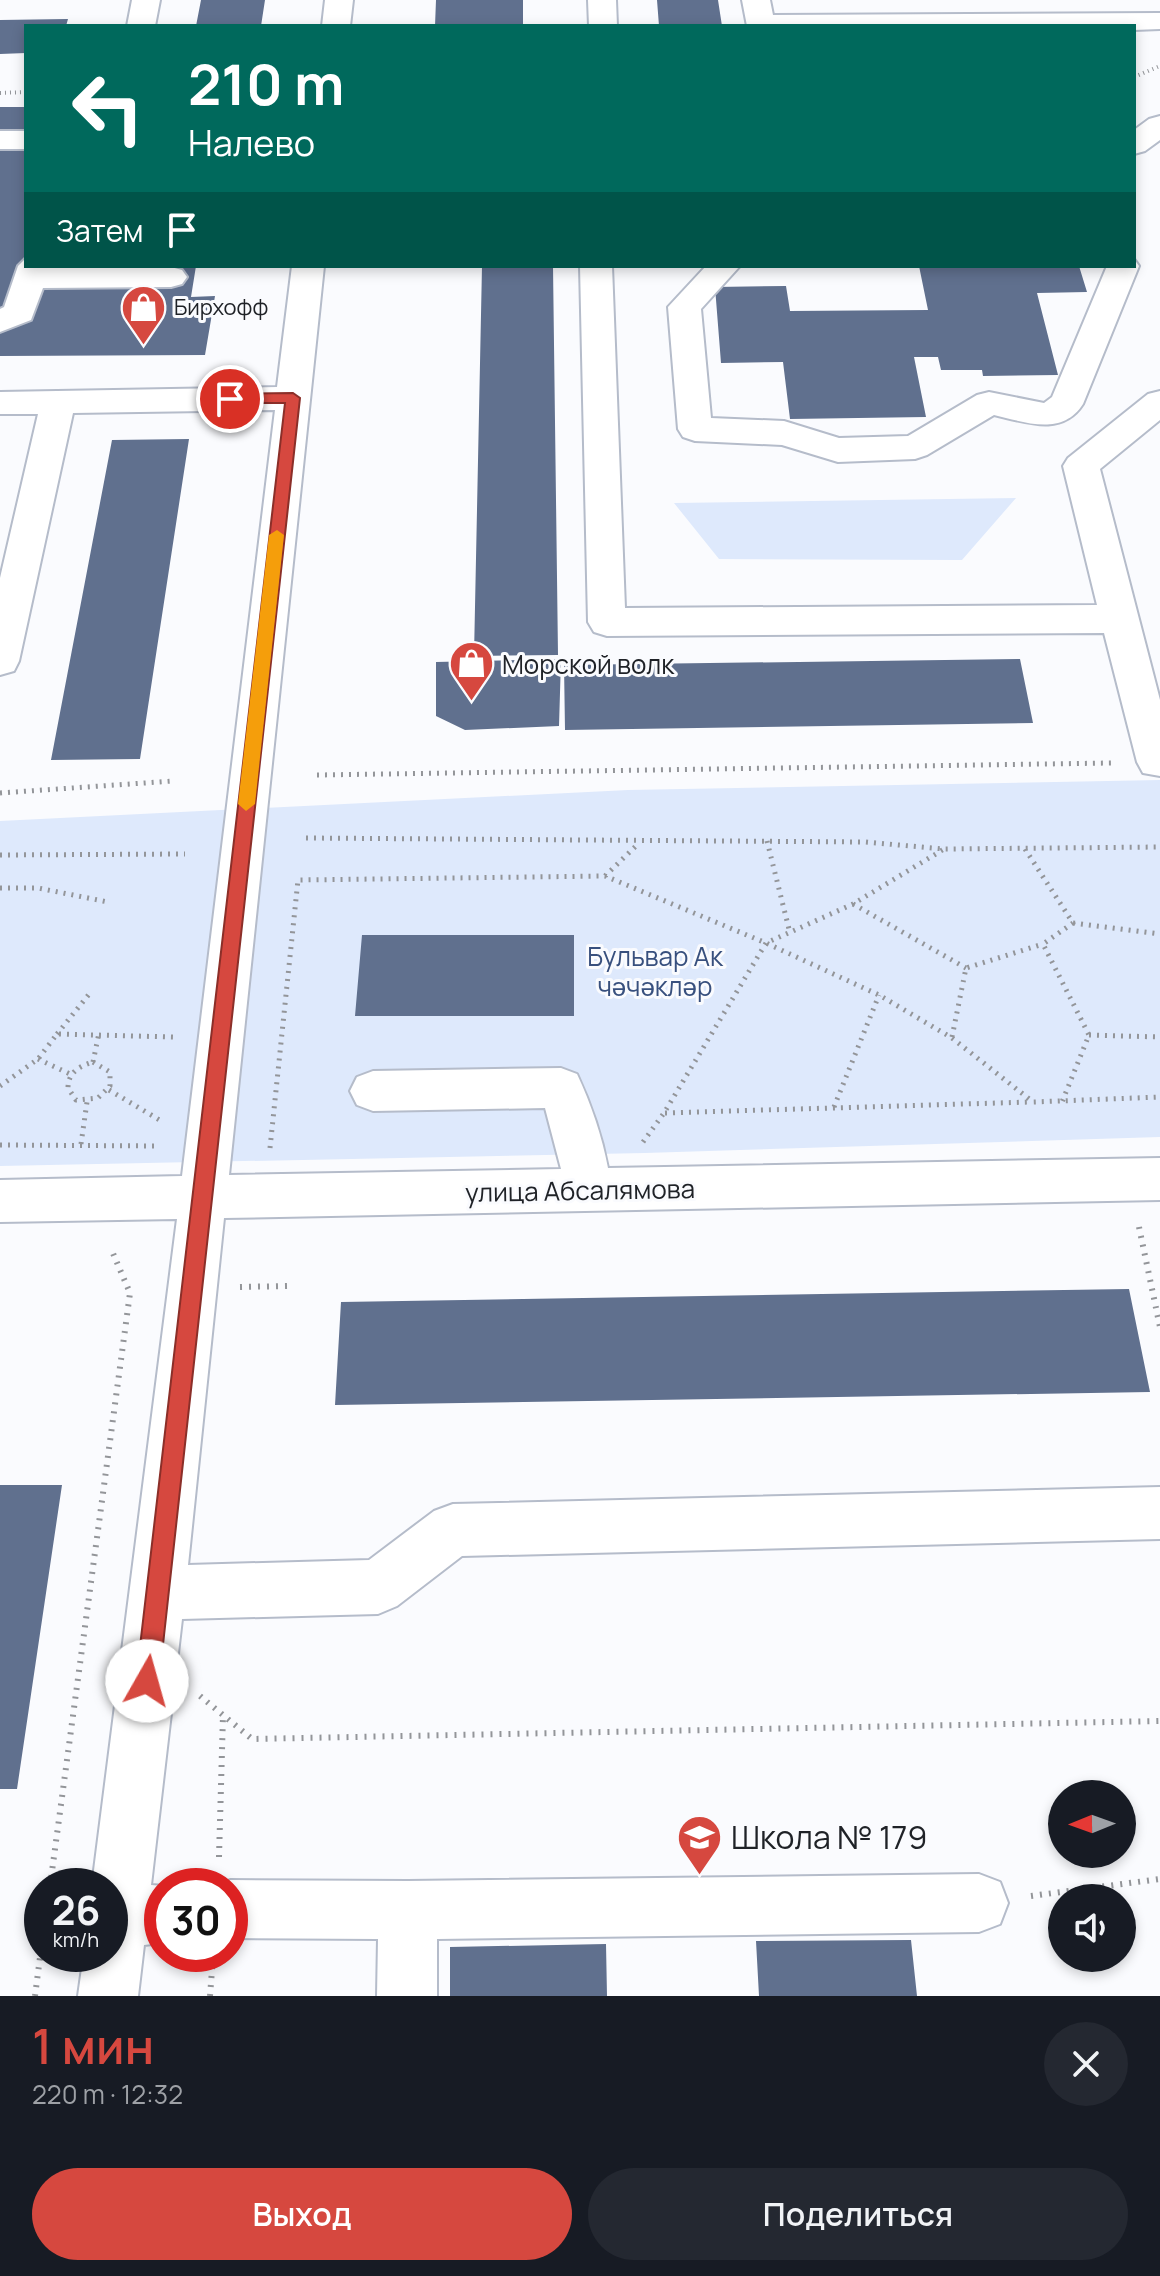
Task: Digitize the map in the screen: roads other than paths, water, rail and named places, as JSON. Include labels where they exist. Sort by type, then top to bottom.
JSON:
[{"type":"street","points":[[141,24],[146,0]]},
{"type":"street","points":[[336,24],[339,0]]},
{"type":"street","points":[[602,0],[603,24]]},
{"type":"street","points":[[756,0],[760,24],[1160,21]]},
{"type":"street","points":[[1136,143],[1160,125]]},
{"type":"street","points":[[0,140],[24,140]]},
{"type":"street","points":[[108,1996],[140,1915],[158,1593],[308,268]]},
{"type":"street","points":[[596,268],[607,622],[1119,619]]},
{"type":"street","points":[[722,268],[684,307],[695,429],[784,433],[838,450],[915,447],[989,403],[1049,415],[1102,449]]},
{"type":"street","points":[[1049,415],[1066,404],[1122,268]]},
{"type":"street","points":[[0,322],[19,313],[32,272],[171,277]]},
{"type":"street","points":[[0,403],[293,398]]},
{"type":"street","points":[[0,661],[58,402]]},
{"type":"street","points":[[1157,762],[1081,466],[1160,402]]},
{"type":"street","points":[[373,1091],[561,1088],[580,1145],[588,1190]]},
{"type":"street","name":"улица Абсалямова","points":[[0,1201],[1144,1179]]},
{"type":"street","points":[[158,1593],[378,1587],[453,1530],[1160,1513]]},
{"type":"street","points":[[248,1893],[408,1910],[979,1903]]},
{"type":"street","points":[[407,1996],[408,1910]]},
{"type":"place","name":"Бирхофф","points":[[143,346]]},
{"type":"place","name":"Морской волк","points":[[471,703]]},
{"type":"place","name":"Школа № 179","points":[[700,1876]]},
{"type":"park label","name":"Бульвар Ак чәчәкләр","points":[[655,971]]}]
